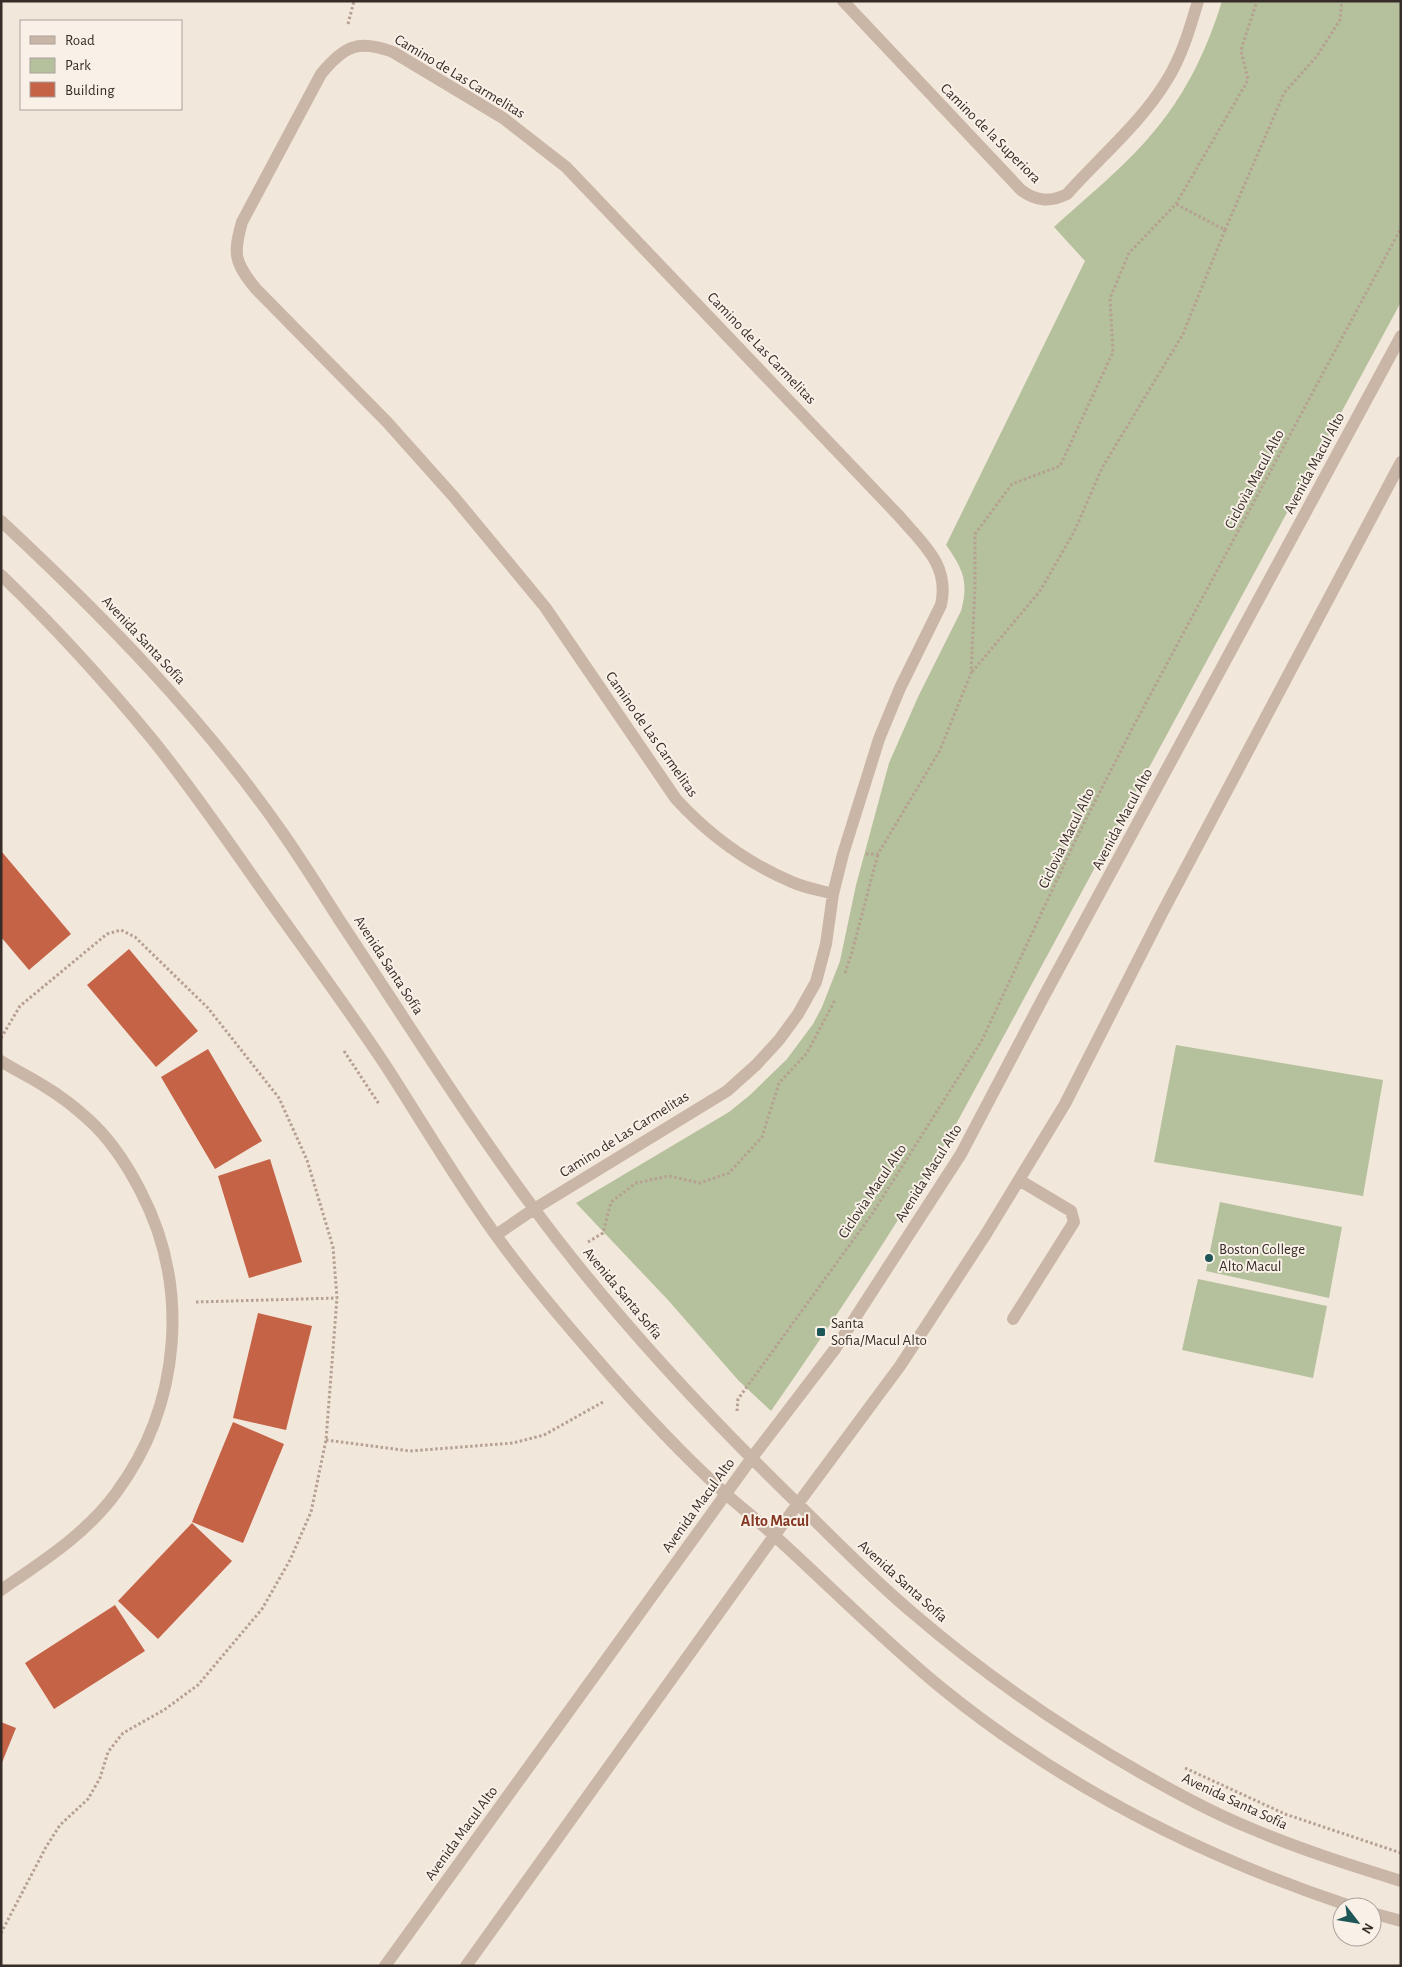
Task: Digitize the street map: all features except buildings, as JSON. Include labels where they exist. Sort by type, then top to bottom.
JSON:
[{"type":"street","name":"Camino de la Superiora","points":[[843,1],[1021,190],[1034,198],[1047,200],[1057,199],[1067,194],[1156,96],[1177,61],[1186,41],[1198,1]]},
{"type":"street","name":"Camino de Las Carmelitas","points":[[496,1235],[534,1209],[727,1091],[756,1065],[784,1034],[798,1014],[816,982],[826,944],[833,894],[843,854],[879,739],[900,688],[942,605],[944,592],[943,577],[938,564],[900,516],[566,166],[504,118],[393,52],[376,46],[357,46],[344,51],[321,74],[242,222],[236,243],[237,260],[245,275],[256,289],[387,422],[454,497],[544,607],[676,799],[697,822],[742,856],[770,872],[794,883],[833,894]]},
{"type":"street","name":"Avenida Macul Alto","points":[[385,1966],[751,1459],[835,1349],[961,1154],[1043,998],[1401,336]]},
{"type":"street","points":[[466,1966],[774,1536],[900,1366],[986,1234],[1065,1104],[1162,915],[1401,462]]},
{"type":"street","name":"Avenida Santa Sofía","points":[[1,521],[118,634],[175,698],[241,778],[281,830],[478,1130],[534,1209],[670,1374],[751,1459],[910,1611],[1024,1700],[1078,1736],[1167,1787],[1247,1827],[1295,1846],[1401,1881]]},
{"type":"street","points":[[1,575],[41,614],[99,677],[154,742],[202,804],[383,1063],[439,1153],[496,1235],[563,1320],[624,1390],[674,1443],[726,1494],[895,1648],[944,1690],[985,1721],[1067,1776],[1187,1842],[1275,1880],[1332,1900]]},
{"type":"street","points":[[1,1062],[45,1086],[90,1120],[132,1174],[148,1204],[160,1236],[168,1268],[173,1336],[162,1402],[150,1434],[135,1465],[116,1494],[94,1520],[68,1543],[1,1590]]},
{"type":"street","points":[[1013,1319],[1074,1222],[1071,1211],[1019,1180]]},
{"type":"street","points":[[1382,1916],[1401,1921]]},
{"type":"path","points":[[971,673],[975,534],[1012,484],[1060,466],[1113,352],[1110,298],[1129,253],[1176,204],[1248,80],[1241,50],[1257,1]]},
{"type":"path","points":[[843,854],[878,854],[940,750],[971,673],[1040,591],[1074,532],[1102,468],[1183,334],[1284,93],[1317,56],[1340,20],[1342,1]]},
{"type":"path","points":[[1176,204],[1225,230]]},
{"type":"path","name":"Ciclovìa Macul Alto","points":[[734,1442],[738,1399],[872,1214],[982,1040],[1078,836],[1134,725],[1401,228]]},
{"type":"path","points":[[1,1038],[20,1006],[107,934],[121,930],[135,937],[208,1008],[279,1098],[307,1160],[334,1247],[337,1298],[326,1440],[311,1512],[290,1560],[262,1610],[198,1685],[164,1710],[123,1733],[108,1752],[100,1778],[88,1799],[60,1825],[46,1847],[1,1933]]},
{"type":"path","points":[[172,1303],[337,1298]]},
{"type":"path","points":[[326,1440],[410,1451],[513,1443],[544,1435],[624,1390]]},
{"type":"path","points":[[1180,1766],[1285,1814],[1401,1853]]},
{"type":"green space","points":[[1222,1],[1401,1],[1401,302],[948,1139],[862,1276],[771,1411],[738,1380],[668,1300],[576,1203],[729,1112],[750,1095],[787,1059],[813,1024],[822,1007],[840,961],[856,885],[889,763],[918,697],[961,611],[964,592],[963,576],[957,561],[946,545],[1085,261],[1054,227],[1107,180],[1145,142],[1167,115],[1187,84],[1203,52]]},
{"type":"green space","points":[[1176,1045],[1383,1080],[1363,1196],[1154,1162]]},
{"type":"green space","points":[[1220,1202],[1342,1227],[1329,1298],[1206,1271]]},
{"type":"green space","points":[[1198,1279],[1327,1306],[1313,1378],[1182,1350]]},
{"type":"place","name":"Boston College Alto Macul","points":[[1209,1258]]},
{"type":"place","name":"Santa Sofia/Macul Alto","points":[[821,1332]]},
{"type":"district","name":"Alto Macul","points":[[775,1520]]}]
